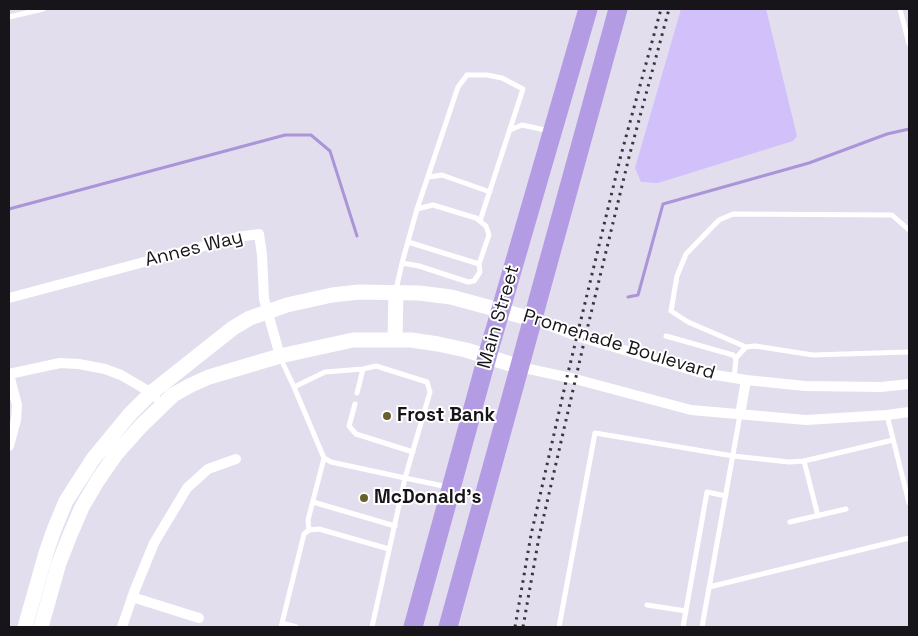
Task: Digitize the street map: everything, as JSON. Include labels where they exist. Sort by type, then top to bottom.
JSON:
[{"type":"highway","name":"Main Street","points":[[413,627],[487,357],[588,9]]},
{"type":"highway","name":"Main Street","points":[[448,627],[618,9]]},
{"type":"street","name":"Annes Way","points":[[9,298],[238,237],[259,234],[262,255],[262,285],[267,311],[280,356]]},
{"type":"street","name":"Promenade Boulevard","points":[[33,626],[46,553],[66,501],[93,459],[130,414],[151,393],[233,328],[267,311],[332,295],[359,292],[396,292],[451,297],[532,319],[577,336],[698,372],[746,380],[805,386],[881,387],[909,384]]},
{"type":"street","points":[[395,340],[396,292]]},
{"type":"street","name":"Promenade Boulevard","points":[[33,626],[82,507],[116,454],[140,426],[173,396],[191,385],[209,377],[280,356],[353,340],[395,340],[438,344],[520,367],[575,379],[691,410],[806,420],[909,412]]},
{"type":"street","points":[[9,446],[16,420],[17,405],[9,374],[60,363],[79,364],[105,369],[121,375],[151,393],[162,405]]},
{"type":"street","points":[[740,415],[746,380]]},
{"type":"street","points":[[122,627],[154,543],[187,488],[208,469],[236,459]]},
{"type":"street","points":[[132,597],[199,618]]},
{"type":"lane","points":[[9,17],[42,9]]},
{"type":"lane","points":[[900,9],[909,44]]},
{"type":"lane","points":[[396,292],[417,210],[458,87],[467,75],[487,75],[502,78],[523,89],[480,221]]},
{"type":"lane","points":[[510,130],[522,125],[553,132]]},
{"type":"lane","points":[[429,177],[442,175],[490,192]]},
{"type":"lane","points":[[402,263],[418,266],[468,282],[474,281],[480,272],[479,264],[489,235],[486,226],[476,218],[433,205],[417,210]]},
{"type":"lane","points":[[909,230],[892,215],[733,214],[719,220],[686,254],[677,276],[671,311],[688,322],[746,347],[755,346],[813,355],[909,352]]},
{"type":"lane","points":[[408,242],[479,264]]},
{"type":"lane","points":[[666,336],[734,355],[736,358]]},
{"type":"lane","points":[[734,378],[736,358],[746,347]]},
{"type":"lane","points":[[280,356],[324,458],[308,520],[309,530]]},
{"type":"lane","points":[[294,387],[325,372],[376,366],[428,382],[430,392],[406,478],[372,627]]},
{"type":"lane","points":[[357,393],[363,369]]},
{"type":"lane","points":[[354,404],[349,426],[356,434],[413,452]]},
{"type":"lane","points":[[702,627],[740,415]]},
{"type":"lane","points":[[887,415],[909,504]]},
{"type":"lane","points":[[559,627],[595,433],[733,456],[789,462],[804,461],[893,440]]},
{"type":"lane","points":[[324,458],[331,462],[451,488]]},
{"type":"lane","points":[[804,461],[818,516]]},
{"type":"lane","points":[[683,627],[707,492],[726,496]]},
{"type":"lane","points":[[313,502],[395,526]]},
{"type":"lane","points":[[790,522],[846,509]]},
{"type":"lane","points":[[296,627],[281,625],[304,534],[309,530],[319,529],[389,549]]},
{"type":"lane","points":[[709,587],[909,538]]},
{"type":"lane","points":[[647,605],[686,611]]},
{"type":"shaded area","points":[[681,9],[766,9],[797,136],[793,141],[658,183],[641,182],[635,168]]},
{"type":"waterway","points":[[628,297],[638,295],[663,204],[809,163],[887,134],[909,129]]},
{"type":"waterway","points":[[9,209],[285,135],[311,135],[330,151],[357,236]]},
{"type":"railway","points":[[515,627],[531,535],[567,377],[621,155],[661,9]]},
{"type":"railway","points":[[523,627],[539,537],[585,338],[629,157],[669,9]]},
{"type":"place","name":"Frost Bank","points":[[387,416]]},
{"type":"place","name":"McDonald's","points":[[364,498]]}]
